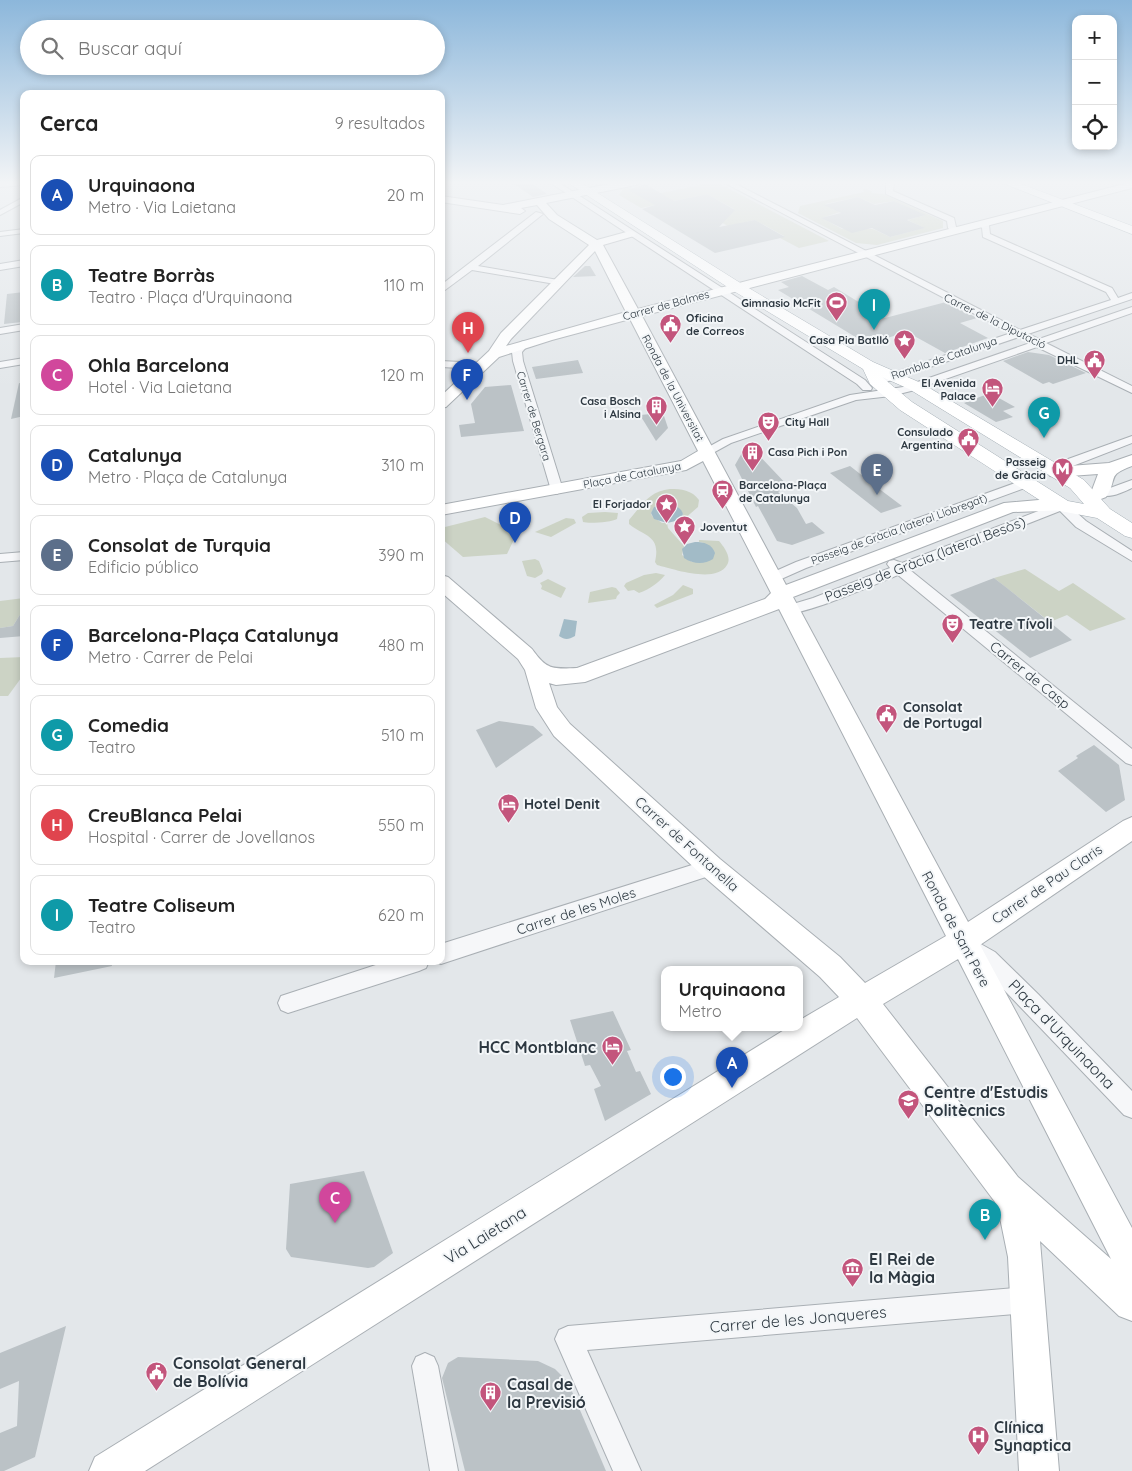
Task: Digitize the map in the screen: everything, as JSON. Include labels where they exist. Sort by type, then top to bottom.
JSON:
[{"type":"main road","points":[[445,400],[494,354],[504,338],[590,251]]},
{"type":"main road","name":"Ronda de la Universitat","points":[[600,251],[707,452]]},
{"type":"main road","points":[[686,251],[737,286],[867,365],[892,384],[906,406],[1062,506]]},
{"type":"main road","name":"Carrer de Balmes","points":[[494,354],[524,344],[737,286],[878,251]]},
{"type":"main road","points":[[867,365],[869,388],[892,384],[915,386],[1058,469],[1098,501],[1132,532]]},
{"type":"main road","points":[[707,452],[779,596]]},
{"type":"main road","name":"Plaça de Catalunya","points":[[445,509],[686,465],[707,452]]},
{"type":"main road","points":[[1026,483],[1058,469],[1111,468],[1132,460]]},
{"type":"main road","points":[[1098,501],[1101,484],[1111,468]]},
{"type":"main road","points":[[1010,506],[1026,488],[1026,483]]},
{"type":"main road","points":[[445,584],[525,654],[535,670],[556,677],[578,676],[883,554],[1010,506],[1050,504],[1062,506],[1098,501]]},
{"type":"main road","name":"Ronda de Sant Pere","points":[[779,596],[1132,1263]]},
{"type":"main road","name":"Carrer de Fontanella","points":[[535,670],[544,704],[559,726],[712,867],[830,967],[862,1001]]},
{"type":"main road","name":"Carrer de Pau Claris","points":[[962,941],[1132,828]]},
{"type":"main road","points":[[962,941],[862,1001],[1006,1189],[1096,1268],[1132,1303]]},
{"type":"main road","name":"Via Laietana","points":[[109,1471],[141,1461],[836,1014],[862,1001]]},
{"type":"main road","points":[[1006,1189],[1017,1212],[1021,1226],[1028,1300],[1038,1471]]},
{"type":"street","points":[[445,287],[491,251]]},
{"type":"street","points":[[656,251],[869,388]]},
{"type":"street","name":"Carrer de la Diputació","points":[[859,251],[940,294],[1132,390]]},
{"type":"street","points":[[1021,251],[1109,290],[1114,300]]},
{"type":"street","points":[[0,267],[20,264]]},
{"type":"street","points":[[470,267],[558,283]]},
{"type":"street","name":"Rambla de Catalunya","points":[[892,384],[1020,333],[1114,300],[1132,296]]},
{"type":"street","name":"Rambla de Catalunya","points":[[915,386],[1132,310]]},
{"type":"street","points":[[0,330],[20,328]]},
{"type":"street","name":"Carrer de Bergara","points":[[524,344],[517,352],[518,361],[557,490]]},
{"type":"street","points":[[0,364],[20,362]]},
{"type":"street","points":[[445,364],[480,366]]},
{"type":"street","points":[[707,452],[727,441],[869,388]]},
{"type":"street","points":[[1058,469],[1132,439]]},
{"type":"street","name":"Passeig de Gràcia (lateral Llobregat)","points":[[779,596],[801,565],[1026,483]]},
{"type":"street","points":[[1098,501],[1112,492],[1132,484]]},
{"type":"street","points":[[1062,506],[1081,524],[1132,557]]},
{"type":"street","name":"Passeig de Gràcia (lateral Besòs)","points":[[779,596],[900,569],[1062,506]]},
{"type":"street","name":"Carrer de Casp","points":[[883,554],[1132,758]]},
{"type":"street","points":[[0,558],[20,556]]},
{"type":"street","name":"Carrer de les Moles","points":[[445,953],[712,867]]},
{"type":"street","name":"Plaça d'Urquinaona","points":[[962,941],[988,959],[1132,1107]]},
{"type":"street","points":[[288,1003],[407,965]]},
{"type":"street","name":"Carrer de les Jonqueres","points":[[568,1339],[1028,1300]]},
{"type":"street","points":[[568,1339],[627,1471]]},
{"type":"street","points":[[425,1366],[444,1471]]},
{"type":"shaded area","points":[[670,489],[690,492],[699,500],[698,507],[683,520],[681,519],[683,514],[680,510],[667,504],[654,509],[651,513],[652,516],[662,523],[667,523],[668,528],[684,546],[682,555],[692,562],[704,543],[699,542],[699,540],[719,541],[727,552],[729,559],[727,565],[721,571],[714,574],[694,574],[657,565],[655,562],[656,546],[654,542],[629,524],[629,520],[646,500],[656,493]]},
{"type":"shaded area","points":[[588,513],[618,513],[617,519],[590,523],[583,522],[582,517]]},
{"type":"shaded area","points":[[485,517],[517,533],[507,554],[463,557],[445,541],[445,527]]},
{"type":"shaded area","points":[[566,518],[574,519],[576,523],[551,537],[535,532]]},
{"type":"shaded area","points":[[535,559],[539,561],[543,571],[542,574],[535,578],[527,576],[522,561]]},
{"type":"shaded area","points":[[1025,569],[1059,591],[1073,583],[1126,619],[1090,631],[1067,615],[1050,622],[994,578]]},
{"type":"shaded area","points":[[656,573],[665,575],[654,586],[639,593],[634,590],[628,591],[624,586],[626,583],[644,575]]},
{"type":"shaded area","points":[[548,579],[566,588],[561,598],[541,589],[540,583]]},
{"type":"shaded area","points":[[683,585],[693,589],[693,594],[657,608],[654,605],[673,595]]},
{"type":"shaded area","points":[[612,587],[616,588],[620,593],[616,599],[588,603],[590,592]]},
{"type":"shaded area","points":[[20,598],[20,615],[13,626],[0,628],[0,601]]},
{"type":"shaded area","points":[[20,657],[20,680],[8,696],[0,696],[0,658]]},
{"type":"water","points":[[667,504],[681,510],[683,514],[680,520],[667,523],[654,519],[651,513],[654,507]]},
{"type":"water","points":[[695,542],[704,543],[712,547],[715,553],[713,559],[698,563],[684,558],[682,549],[687,544]]},
{"type":"water","points":[[564,619],[577,621],[575,636],[568,639],[559,636]]},
{"type":"building","points":[[711,251],[725,251],[715,253]]},
{"type":"building","points":[[585,266],[590,266],[596,276],[573,277]]},
{"type":"building","points":[[802,276],[828,290],[834,287],[885,318],[946,302],[977,318],[960,323],[988,338],[945,353],[907,332],[867,344],[778,290],[789,287],[781,282]]},
{"type":"building","points":[[20,292],[20,322],[4,324],[7,294]]},
{"type":"building","points":[[1028,352],[1049,355],[1086,373],[1053,384],[1049,382],[1043,384],[1003,361]]},
{"type":"building","points":[[578,360],[583,373],[536,379],[532,367]]},
{"type":"building","points":[[19,383],[20,383],[20,417],[11,419]]},
{"type":"building","points":[[511,385],[524,431],[461,437],[459,425],[475,423],[471,404],[485,387]]},
{"type":"building","name":"El Avenida Palace","points":[[990,393],[1015,407],[1003,411],[1013,417],[996,422],[964,403]]},
{"type":"building","name":"Casa Bosch i Alsina","points":[[663,413],[668,428],[656,441],[640,415]]},
{"type":"building","points":[[751,447],[789,487],[778,492],[797,508],[806,524],[812,522],[825,533],[792,545],[777,541],[758,506],[756,507],[735,465],[743,451]]},
{"type":"building","points":[[850,466],[902,506],[881,513],[830,473]]},
{"type":"building","points":[[994,578],[1072,640],[1030,658],[950,595]]},
{"type":"building","points":[[20,615],[20,636],[0,638],[0,628],[13,626]]},
{"type":"building","points":[[499,721],[533,726],[543,735],[496,768],[476,730]]},
{"type":"building","points":[[1094,745],[1119,765],[1125,800],[1106,812],[1058,771],[1078,758],[1076,756]]},
{"type":"building","points":[[56,965],[112,965],[112,966],[54,978]]},
{"type":"building","name":"HCC Montblanc","points":[[613,1011],[631,1050],[627,1051],[636,1072],[640,1071],[651,1094],[605,1121],[594,1089],[601,1086],[590,1065],[585,1066],[570,1020]]},
{"type":"building","points":[[364,1171],[393,1253],[374,1267],[368,1268],[291,1257],[286,1249],[290,1184]]},
{"type":"building","points":[[66,1326],[35,1457],[0,1471],[0,1433],[17,1426],[19,1381],[0,1389],[0,1353]]},
{"type":"building","name":"Casal de la Previsió","points":[[458,1357],[538,1361],[555,1369],[568,1382],[606,1471],[465,1471],[442,1378],[448,1363]]},
{"type":"place","name":"Gimnasio McFit","points":[[837,322]]},
{"type":"place","name":"Teatre Coliseum","points":[[874,330]]},
{"type":"place","name":"Oficina de Correos","points":[[670,343]]},
{"type":"place","name":"CreuBlanca Pelai","points":[[468,353]]},
{"type":"place","name":"Casa Pia Batlló","points":[[905,359]]},
{"type":"place","name":"DHL","points":[[1095,379]]},
{"type":"place","name":"Barcelona-Plaça Catalunya","points":[[467,400]]},
{"type":"place","name":"El Avenida Palace","points":[[992,408]]},
{"type":"place","name":"Casa Bosch i Alsina","points":[[657,426]]},
{"type":"place","name":"Comedia","points":[[1044,438]]},
{"type":"place","name":"City Hall","points":[[769,441]]},
{"type":"place","name":"Consulado Argentina","points":[[969,457]]},
{"type":"place","name":"Casa Pich i Pon","points":[[752,471]]},
{"type":"place","name":"Passeig de Gràcia","points":[[1062,487]]},
{"type":"place","name":"Consolat de Turquia","points":[[877,495]]},
{"type":"place","name":"Barcelona-Plaça de Catalunya","points":[[723,510]]},
{"type":"place","name":"El Forjador","points":[[667,523]]},
{"type":"place","name":"Catalunya","points":[[515,543]]},
{"type":"place","name":"Joventut","points":[[684,546]]},
{"type":"place","name":"Teatre Tívoli","points":[[953,643]]},
{"type":"place","name":"Consolat de Portugal","points":[[887,734]]},
{"type":"place","name":"Hotel Denit","points":[[508,823]]},
{"type":"place","name":"HCC Montblanc","points":[[612,1066]]},
{"type":"place","name":"Urquinaona","points":[[732,1088]]},
{"type":"place","name":"Centre d'Estudis Politècnics","points":[[908,1120]]},
{"type":"place","name":"Ohla Barcelona","points":[[335,1223]]},
{"type":"place","name":"Teatre Borràs","points":[[985,1240]]},
{"type":"place","name":"El Rei de la Màgia","points":[[853,1287]]},
{"type":"place","name":"Consolat General de Bolívia","points":[[157,1391]]},
{"type":"place","name":"Casal de la Previsió","points":[[491,1412]]},
{"type":"place","name":"Clínica Synaptica","points":[[978,1455]]}]
